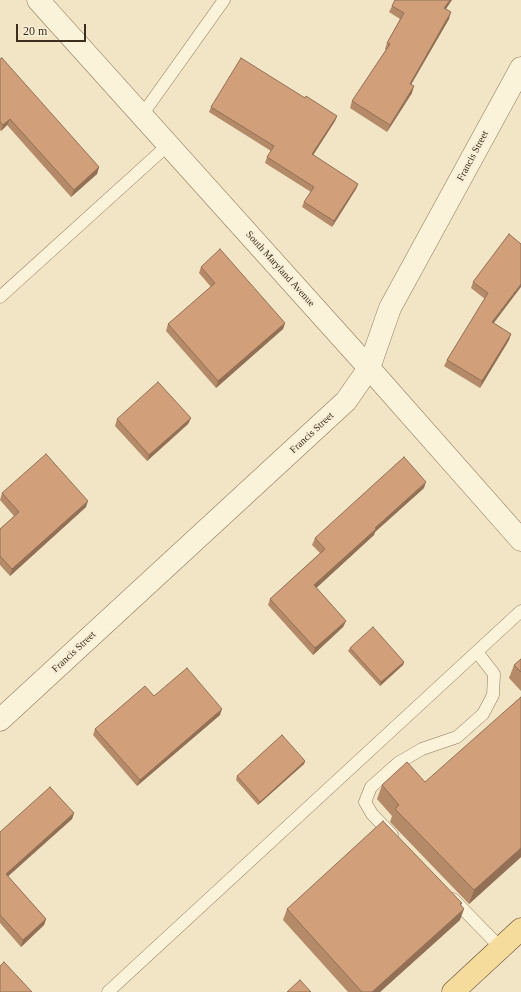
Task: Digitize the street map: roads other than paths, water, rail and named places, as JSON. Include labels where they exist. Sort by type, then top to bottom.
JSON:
[{"type":"main road","points":[[453,992],[521,929]]},
{"type":"street","name":"South Maryland Avenue","points":[[38,0],[369,368],[521,540]]},
{"type":"street","name":"Francis Street","points":[[0,720],[346,401],[369,368],[390,308],[521,68]]},
{"type":"lane","points":[[142,115],[224,0]]},
{"type":"lane","points":[[0,297],[168,145]]},
{"type":"lane","points":[[108,992],[521,611]]},
{"type":"lane","points":[[399,842],[372,814],[365,802],[371,787],[398,763],[422,749],[456,737],[483,714],[493,695],[494,674],[477,652]]},
{"type":"lane","points":[[446,891],[501,948]]}]
